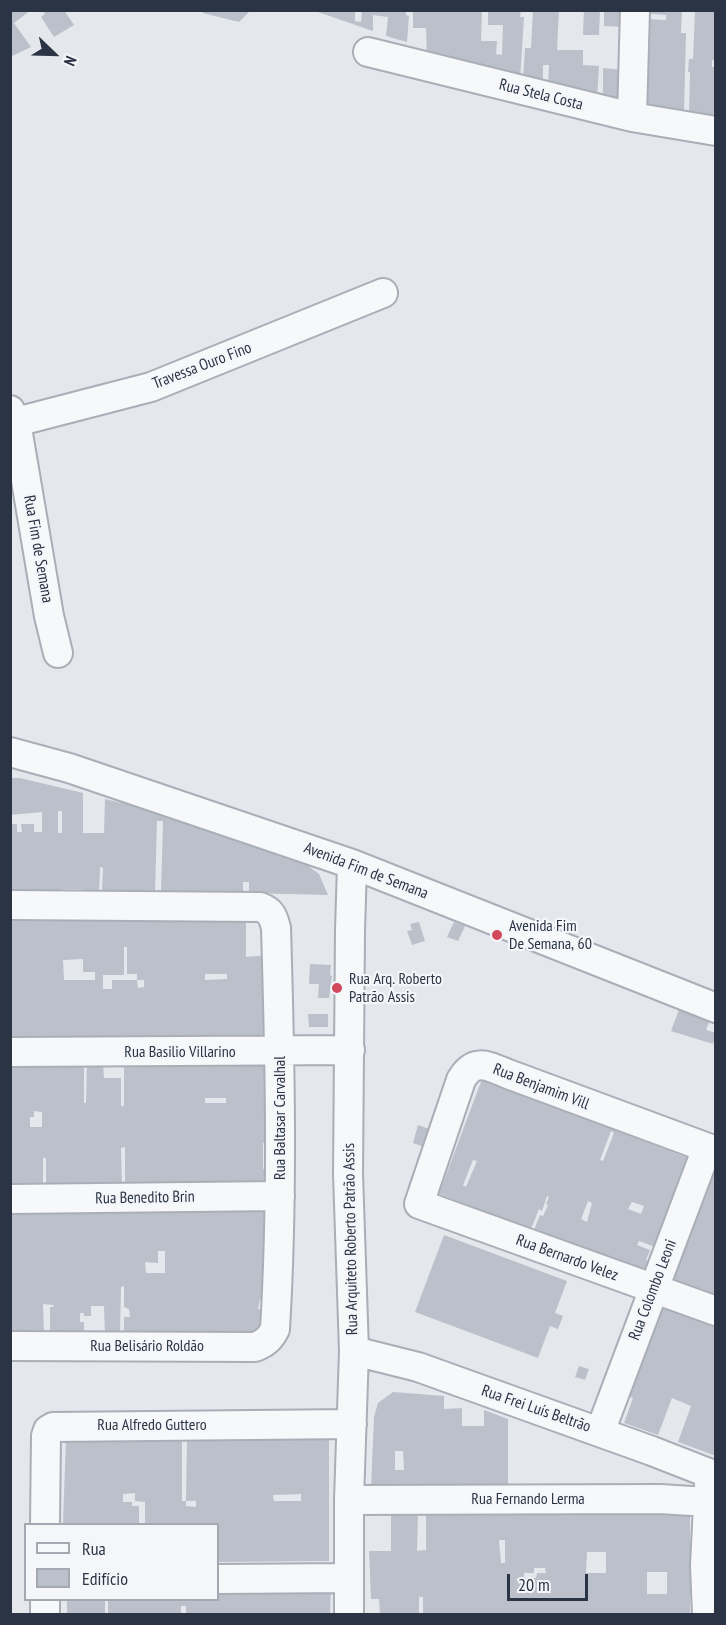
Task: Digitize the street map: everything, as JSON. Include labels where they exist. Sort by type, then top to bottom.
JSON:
[{"type":"street","points":[[632,117],[635,10]]},
{"type":"street","name":"Rua Stela Costa","points":[[368,51],[632,117],[716,131]]},
{"type":"street","name":"Travessa Ouro Fino","points":[[13,416],[151,387],[383,293]]},
{"type":"street","name":"Rua Fim de Semana","points":[[13,416],[49,616],[58,653]]},
{"type":"street","name":"Avenida Fim de Semana","points":[[10,753],[69,768],[352,864],[716,1008]]},
{"type":"street","name":"Rua Arquiteto Roberto Patrão Assis","points":[[349,1614],[349,1500],[354,1351],[348,1174],[352,864]]},
{"type":"street","name":"Rua Baltasar Carvalhal","points":[[10,904],[260,907],[269,910],[276,928],[280,1052],[280,1196],[275,1329]]},
{"type":"street","name":"Rua Basilio Villarino","points":[[10,1052],[350,1050]]},
{"type":"street","name":"Rua Benjamim Vill","points":[[419,1204],[461,1080],[466,1071],[475,1065],[484,1065],[711,1150]]},
{"type":"street","name":"Rua Colombo Leoni","points":[[600,1432],[654,1288],[711,1150]]},
{"type":"street","name":"Rua Benedito Brin","points":[[10,1199],[280,1196]]},
{"type":"street","name":"Rua Bernardo Velez","points":[[419,1204],[716,1311]]},
{"type":"street","name":"Rua Belisário Roldão","points":[[10,1346],[255,1347],[264,1344],[275,1329]]},
{"type":"street","name":"Rua Frei Luís Beltrão","points":[[354,1351],[418,1367],[713,1475]]},
{"type":"street","name":"Rua Alfredo Guttero","points":[[45,1523],[46,1436],[48,1430],[53,1427],[352,1424]]},
{"type":"street","points":[[707,1614],[705,1566],[707,1503],[713,1475]]},
{"type":"street","name":"Rua Fernando Lerma","points":[[349,1500],[660,1499],[707,1503]]},
{"type":"street","points":[[219,1579],[349,1578]]},
{"type":"building","points":[[10,10],[31,10],[14,23],[31,47],[10,57]]},
{"type":"building","points":[[42,10],[64,10],[74,25],[54,37],[41,17],[45,14]]},
{"type":"building","points":[[203,10],[251,10],[239,22],[203,13]]},
{"type":"building","points":[[312,10],[355,10],[355,21],[361,22],[362,10],[406,10],[406,15],[409,16],[407,42],[386,36],[388,17],[373,15],[373,31]]},
{"type":"building","points":[[413,10],[482,10],[481,41],[497,41],[496,54],[502,55],[503,25],[488,25],[488,10],[521,10],[520,17],[524,17],[520,80],[427,58],[426,28],[413,28]]},
{"type":"building","points":[[533,10],[559,10],[557,50],[583,50],[583,65],[599,66],[597,98],[548,86],[549,65],[543,65],[543,85],[523,80],[525,48],[531,48]]},
{"type":"building","points":[[584,10],[600,10],[599,35],[583,35]]},
{"type":"building","points":[[604,10],[625,10],[624,27],[604,26]]},
{"type":"building","points":[[642,10],[682,10],[681,33],[686,33],[684,113],[638,108],[645,19],[666,20],[666,15],[641,13]]},
{"type":"building","points":[[695,10],[716,10],[716,60],[712,60],[712,67],[716,67],[716,116],[689,113],[690,72],[688,72],[689,59],[693,59]]},
{"type":"building","points":[[603,68],[623,70],[623,105],[603,100]]},
{"type":"building","points":[[10,778],[20,778],[83,793],[83,833],[104,833],[105,799],[163,813],[163,815],[185,815],[185,824],[206,824],[206,830],[307,865],[319,874],[328,895],[249,893],[249,882],[243,882],[243,893],[161,892],[163,821],[157,821],[155,893],[102,893],[103,868],[100,867],[99,893],[83,893],[83,889],[62,889],[62,893],[10,893],[10,824],[17,824],[17,832],[22,832],[21,824],[34,824],[34,832],[42,832],[42,812],[10,815]],"holes":[[[58,811],[62,811],[62,833],[58,833]]]},
{"type":"building","points":[[10,918],[246,918],[246,957],[267,955],[269,1041],[10,1040]],"holes":[[[124,947],[127,947],[127,974],[137,974],[137,980],[112,980],[112,989],[103,989],[103,975],[124,975]],[[83,959],[83,972],[95,972],[95,980],[64,980],[63,960]],[[205,974],[227,974],[227,979],[205,980]],[[137,980],[144,980],[144,987],[138,988]]]},
{"type":"building","points":[[419,922],[425,941],[412,945],[407,931],[412,930],[410,924]]},
{"type":"building","points":[[454,922],[465,926],[458,941],[447,937]]},
{"type":"building","points":[[310,964],[331,965],[329,998],[318,998],[319,984],[309,984]]},
{"type":"building","points":[[680,1007],[697,1016],[698,1013],[716,1020],[716,1025],[709,1022],[706,1030],[716,1033],[713,1044],[671,1031]]},
{"type":"building","points":[[308,1014],[328,1014],[328,1027],[309,1027]]},
{"type":"building","points":[[103,1063],[104,1078],[121,1078],[121,1106],[124,1106],[124,1064],[268,1063],[267,1143],[263,1143],[263,1169],[267,1168],[267,1185],[125,1186],[125,1147],[121,1148],[122,1186],[46,1187],[46,1158],[43,1158],[43,1187],[10,1188],[10,1064],[84,1064],[84,1103],[86,1103],[87,1064]],"holes":[[[205,1098],[226,1098],[226,1103],[205,1103]],[[34,1111],[42,1112],[42,1127],[30,1127],[30,1117],[34,1117]]]},
{"type":"building","points":[[482,1079],[691,1159],[658,1248],[639,1241],[637,1245],[650,1250],[646,1260],[653,1263],[649,1273],[534,1230],[540,1215],[543,1216],[548,1205],[546,1204],[549,1197],[547,1196],[542,1211],[539,1209],[531,1229],[439,1194]],"holes":[[[611,1131],[614,1133],[603,1161],[600,1160]],[[473,1160],[477,1161],[466,1187],[463,1185]],[[588,1201],[592,1203],[587,1222],[581,1219]],[[632,1202],[644,1206],[641,1214],[628,1209]]]},
{"type":"building","points":[[418,1125],[432,1130],[427,1148],[413,1143]]},
{"type":"building","points":[[715,1163],[716,1297],[670,1280],[686,1245],[684,1244]]},
{"type":"building","points":[[266,1209],[264,1300],[260,1299],[258,1309],[263,1310],[258,1328],[248,1334],[124,1333],[124,1317],[130,1317],[129,1309],[124,1307],[124,1286],[121,1287],[120,1333],[105,1333],[104,1306],[91,1306],[91,1316],[84,1316],[84,1313],[80,1313],[80,1322],[84,1322],[84,1333],[50,1333],[50,1307],[54,1305],[43,1304],[44,1333],[10,1332],[10,1212]],"holes":[[[158,1251],[165,1251],[165,1273],[146,1273],[145,1262],[158,1263]]]},
{"type":"building","points":[[444,1235],[567,1281],[555,1313],[563,1316],[558,1329],[550,1326],[538,1358],[415,1312]]},
{"type":"building","points":[[663,1306],[716,1325],[716,1456],[678,1442],[691,1406],[672,1398],[658,1435],[624,1423],[633,1398],[628,1396]]},
{"type":"building","points":[[579,1366],[589,1369],[585,1380],[575,1377]]},
{"type":"building","points":[[393,1392],[444,1396],[444,1409],[462,1408],[462,1426],[484,1426],[484,1410],[508,1419],[508,1488],[371,1489],[374,1417],[378,1403]],"holes":[[[395,1451],[403,1451],[404,1470],[395,1470]]]},
{"type":"building","points":[[66,1438],[182,1438],[182,1501],[186,1501],[187,1438],[329,1438],[329,1561],[219,1562],[219,1523],[145,1523],[145,1502],[135,1501],[135,1493],[123,1494],[123,1502],[132,1502],[132,1506],[139,1506],[139,1523],[63,1523]],"holes":[[[301,1494],[301,1501],[274,1501],[273,1495]],[[186,1501],[196,1501],[196,1507],[186,1506]]]},
{"type":"building","points":[[418,1511],[417,1551],[426,1550],[426,1512],[690,1512],[690,1614],[423,1614],[423,1597],[419,1597],[419,1614],[380,1614],[379,1599],[371,1599],[369,1551],[391,1551],[391,1512]],"holes":[[[499,1540],[505,1540],[505,1563],[501,1563]],[[587,1552],[606,1552],[606,1573],[586,1573]],[[534,1568],[545,1568],[546,1573],[537,1573],[536,1578],[524,1578],[524,1573],[534,1573]],[[647,1572],[667,1572],[667,1594],[647,1594]]]},
{"type":"building","points":[[331,1584],[330,1614],[186,1614],[186,1606],[181,1606],[181,1614],[108,1614],[108,1601],[219,1601],[219,1586]]},
{"type":"building","points":[[67,1601],[105,1601],[105,1614],[67,1614]]},
{"type":"place","name":"Avenida Fim De Semana, 60","points":[[497,935]]},
{"type":"place","name":"Rua Arq. Roberto Patrão Assis","points":[[337,988]]}]
